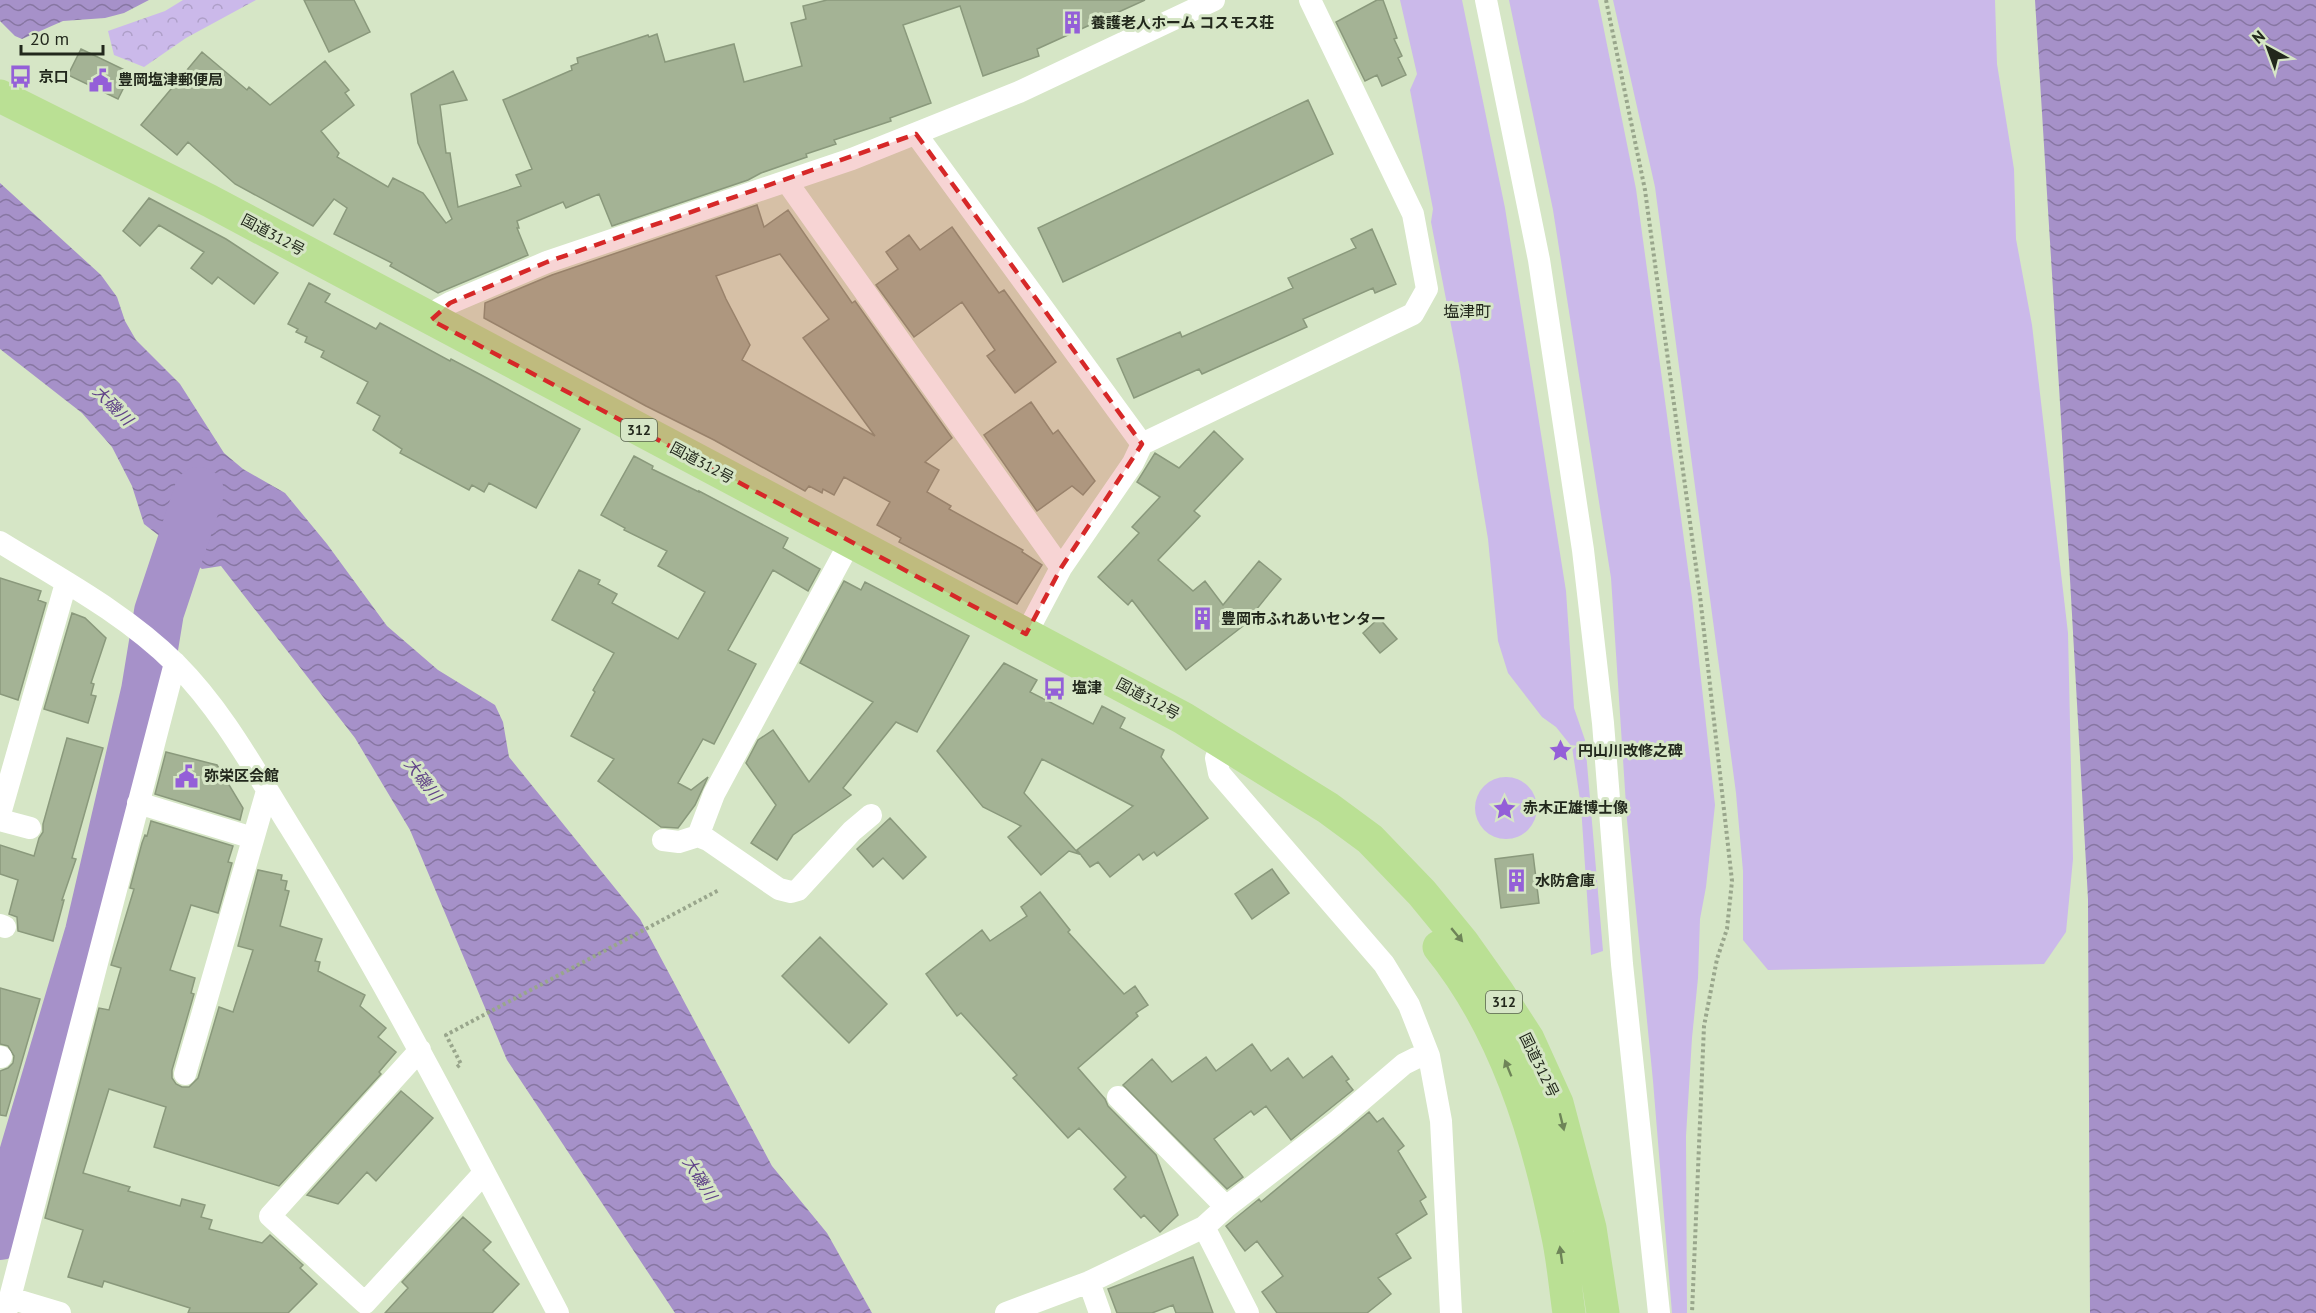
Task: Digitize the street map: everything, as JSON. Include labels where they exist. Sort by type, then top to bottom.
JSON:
[{"type":"highway","name":"国道312号","points":[[0,96],[210,201],[1183,718],[1328,808],[1370,840],[1397,865],[1463,943],[1528,1039],[1557,1103],[1590,1228],[1603,1313]]},
{"type":"highway","name":"国道312号","points":[[1272,773],[1357,852],[1404,904],[1445,955],[1475,1002],[1500,1049],[1525,1109],[1557,1232],[1569,1313]]},
{"type":"street","points":[[431,320],[439,309],[450,303],[547,262],[787,182],[916,134],[1019,92],[1214,0]]},
{"type":"street","points":[[1026,634],[1061,568],[1133,463],[1142,444],[1413,314],[1427,289],[1413,214],[1310,0]]},
{"type":"street","points":[[1486,0],[1539,260],[1583,550],[1603,723],[1623,964],[1659,1313]]},
{"type":"street","points":[[916,134],[1142,444]]},
{"type":"street","points":[[787,182],[1061,568]]},
{"type":"street","points":[[0,542],[132,627],[175,663],[213,705],[327,887],[420,1050],[558,1313]]},
{"type":"street","points":[[698,836],[714,795],[850,542]]},
{"type":"street","points":[[0,814],[66,583]]},
{"type":"street","points":[[60,1313],[7,1299],[175,663]]},
{"type":"street","points":[[1224,743],[1216,758],[1219,773],[1384,964],[1409,1005],[1429,1056],[1441,1121],[1451,1313]]},
{"type":"street","points":[[185,1074],[267,790]]},
{"type":"street","points":[[138,803],[253,838]]},
{"type":"street","points":[[663,840],[679,842],[698,836],[708,840],[779,889],[791,892],[798,890],[852,831],[872,815]]},
{"type":"street","points":[[0,820],[30,828]]},
{"type":"street","points":[[420,1050],[270,1216],[364,1303],[484,1173]]},
{"type":"street","points":[[1006,1313],[1089,1282],[1204,1227],[1226,1207],[1335,1123],[1404,1064],[1416,1058],[1429,1056]]},
{"type":"street","points":[[1118,1097],[1226,1207]]},
{"type":"street","points":[[1204,1227],[1248,1313]]},
{"type":"street","points":[[1089,1282],[1100,1313]]},
{"type":"path","points":[[1605,0],[1645,190],[1700,596],[1732,881],[1727,929],[1717,960],[1704,1026],[1692,1313]]},
{"type":"path","points":[[449,1071],[461,1064],[446,1035],[719,890]]},
{"type":"highlighted area","points":[[916,134],[1142,444],[1061,568],[1026,634],[431,320],[450,303],[547,262]]},
{"type":"green space","points":[[183,0],[256,0],[186,38],[144,67],[114,55],[108,31],[165,11]]},
{"type":"green space","points":[[1400,0],[1462,0],[1505,208],[1566,591],[1574,708],[1585,740],[1603,951],[1591,955],[1581,806],[1572,747],[1556,727],[1542,717],[1508,673],[1498,641],[1488,539],[1459,366],[1431,222],[1433,209],[1410,90],[1417,74]]},
{"type":"green space","points":[[1509,0],[1598,0],[1636,189],[1692,598],[1715,805],[1700,919],[1698,978],[1686,1136],[1687,1313],[1672,1313],[1653,1081],[1627,820],[1611,578],[1553,210]]},
{"type":"green space","points":[[1613,0],[1995,0],[1997,64],[2014,169],[2016,239],[2032,325],[2068,633],[2073,859],[2066,932],[2044,964],[1768,970],[1743,940],[1743,871],[1736,793],[1655,187]]},
{"type":"green space","points":[[1500,777],[1512,777],[1528,786],[1535,796],[1537,808],[1535,820],[1528,830],[1512,839],[1500,839],[1489,834],[1480,825],[1475,814],[1475,802],[1480,791],[1489,782]]},
{"type":"water","points":[[0,0],[149,0],[124,13],[105,18],[63,21],[22,39],[15,36],[0,21]]},
{"type":"water","points":[[2035,0],[2316,0],[2316,1313],[2090,1313],[2088,899]]},
{"type":"water","name":"大磯川","points":[[0,183],[101,275],[117,297],[125,321],[136,340],[180,384],[224,453],[243,469],[285,493],[327,544],[387,626],[438,670],[495,705],[503,722],[509,757],[640,919],[772,1166],[827,1233],[872,1313],[675,1313],[507,1060],[410,830],[355,738],[221,566],[202,569],[144,524],[132,486],[112,447],[82,413],[0,349]]},
{"type":"building","points":[[304,0],[354,0],[370,32],[329,52]]},
{"type":"building","points":[[827,0],[1145,0],[1037,49],[1039,56],[983,76],[960,6],[903,25],[931,103],[890,118],[891,121],[834,140],[836,144],[806,154],[807,157],[761,173],[748,180],[612,226],[599,194],[566,208],[563,202],[517,221],[519,228],[517,228],[528,255],[438,293],[390,266],[392,263],[334,234],[347,208],[334,199],[313,226],[235,184],[188,142],[177,155],[141,125],[202,52],[247,90],[249,87],[270,105],[325,61],[349,90],[345,93],[354,105],[321,131],[339,153],[337,157],[388,187],[393,178],[423,193],[446,223],[452,219],[418,143],[411,94],[453,71],[467,100],[440,105],[446,153],[450,153],[458,207],[521,186],[516,175],[532,169],[503,100],[572,70],[571,66],[578,63],[577,58],[657,34],[665,62],[734,44],[744,82],[802,66],[791,23],[806,19],[803,6]]},
{"type":"building","points":[[1377,0],[1383,0],[1397,38],[1394,39],[1402,56],[1398,58],[1406,75],[1382,86],[1377,75],[1365,81],[1336,22]]},
{"type":"building","points":[[81,49],[131,73],[118,99],[68,75]]},
{"type":"building","points":[[1308,100],[1333,154],[1063,282],[1038,228]]},
{"type":"building","points":[[149,198],[226,239],[278,273],[254,304],[218,277],[212,284],[191,268],[204,252],[159,225],[140,246],[123,231]]},
{"type":"building","points":[[757,205],[764,227],[788,210],[852,303],[855,301],[952,438],[925,462],[939,470],[927,492],[951,506],[949,509],[1023,550],[1022,552],[1042,565],[1017,604],[899,542],[901,538],[877,525],[890,502],[844,477],[834,495],[823,489],[822,493],[809,486],[805,491],[484,318],[485,303],[552,275]],"holes":[[[780,254],[829,319],[803,338],[875,436],[742,360],[750,345],[716,276]]]},
{"type":"building","points":[[952,227],[999,293],[1004,290],[1056,362],[1015,393],[987,356],[995,350],[962,302],[914,337],[876,285],[898,269],[886,252],[909,235],[920,250]]},
{"type":"building","points":[[1372,229],[1396,284],[1375,293],[1373,288],[1303,319],[1307,327],[1202,374],[1199,369],[1134,398],[1117,359],[1180,332],[1182,337],[1293,288],[1288,278],[1356,248],[1351,239]]},
{"type":"building","points":[[309,283],[330,294],[325,302],[376,329],[380,323],[580,429],[536,508],[489,483],[484,492],[472,485],[469,490],[400,453],[402,449],[373,430],[380,416],[357,403],[368,382],[321,357],[324,351],[305,342],[307,337],[296,332],[298,329],[288,324]]},
{"type":"building","points":[[1031,402],[1053,434],[1058,430],[1095,481],[1083,495],[1072,486],[1037,511],[984,435]]},
{"type":"building","points":[[1214,431],[1243,459],[1194,511],[1200,516],[1158,560],[1193,591],[1205,581],[1223,605],[1259,561],[1281,579],[1243,626],[1186,670],[1132,600],[1128,605],[1098,577],[1139,533],[1132,527],[1160,497],[1137,482],[1155,453],[1179,468]]},
{"type":"building","points":[[634,456],[653,466],[652,469],[788,538],[783,548],[820,569],[808,591],[773,570],[728,650],[756,664],[714,744],[703,739],[678,783],[691,790],[708,777],[695,805],[678,828],[661,827],[598,781],[614,759],[571,736],[614,653],[552,620],[579,570],[600,580],[598,584],[617,594],[612,603],[678,639],[705,592],[658,566],[667,551],[624,530],[625,528],[601,515]]},
{"type":"building","points":[[0,578],[41,591],[38,600],[46,603],[18,700],[0,694]]},
{"type":"building","points":[[844,581],[861,590],[865,582],[969,636],[917,732],[896,722],[843,788],[851,795],[793,835],[777,860],[751,843],[776,805],[746,763],[758,740],[773,730],[809,782],[873,702],[800,663]]},
{"type":"building","points":[[72,613],[85,618],[106,638],[91,683],[94,684],[91,695],[96,696],[88,723],[44,709]]},
{"type":"building","points":[[1379,618],[1397,639],[1380,653],[1363,633]]},
{"type":"building","points":[[1004,663],[1037,680],[1030,692],[1093,724],[1102,706],[1125,718],[1120,728],[1164,750],[1161,757],[1208,818],[1157,856],[1154,852],[1143,860],[1139,854],[1110,877],[1098,862],[1090,867],[1077,850],[1133,806],[1042,759],[1024,793],[1079,854],[1069,851],[1041,875],[1008,837],[1021,826],[983,807],[937,751]]},
{"type":"building","points":[[67,738],[103,748],[72,858],[76,859],[62,900],[64,900],[53,941],[18,931],[17,917],[9,914],[18,880],[0,874],[0,845],[34,856],[43,832],[43,824]]},
{"type":"building","name":"弥栄区会館","points":[[166,752],[217,765],[243,808],[240,820],[155,794]]},
{"type":"building","points":[[890,818],[926,857],[903,879],[883,858],[873,867],[857,849]]},
{"type":"building","points":[[151,821],[233,846],[228,862],[232,863],[218,913],[191,905],[170,970],[195,978],[191,993],[194,994],[172,1070],[172,1078],[176,1084],[189,1087],[198,1078],[219,1007],[233,1012],[253,950],[238,946],[258,870],[282,875],[281,880],[287,881],[285,890],[289,891],[280,926],[322,939],[315,961],[320,962],[318,971],[365,995],[360,1006],[386,1028],[378,1037],[396,1052],[379,1072],[381,1074],[279,1186],[154,1147],[166,1107],[109,1089],[83,1173],[130,1187],[128,1191],[180,1206],[182,1199],[205,1205],[201,1217],[212,1220],[209,1229],[262,1243],[270,1235],[303,1265],[300,1268],[317,1284],[288,1313],[188,1313],[190,1308],[104,1281],[102,1287],[68,1277],[83,1230],[45,1218],[99,1008],[109,1010],[121,968],[111,965],[134,889],[130,888],[142,843],[145,835],[147,836]]},
{"type":"building","name":"水防倉庫","points":[[1533,854],[1539,903],[1501,908],[1495,859]]},
{"type":"building","points":[[1272,869],[1289,893],[1252,919],[1235,894]]},
{"type":"building","points":[[1040,892],[1070,930],[1068,932],[1124,994],[1135,986],[1148,1005],[1136,1013],[1138,1016],[1078,1068],[1105,1099],[1108,1106],[1156,1155],[1178,1215],[1160,1232],[1144,1215],[1141,1218],[1114,1189],[1126,1177],[1079,1128],[1068,1138],[1013,1078],[1017,1075],[961,1013],[957,1016],[926,974],[982,930],[990,941],[1027,916],[1021,907]]},
{"type":"building","points":[[820,937],[887,1004],[849,1043],[782,976]]},
{"type":"building","points":[[0,988],[40,999],[6,1116],[0,1115],[0,1071],[13,1063],[14,1056],[8,1046],[0,1044]]},
{"type":"building","points":[[1252,1044],[1271,1071],[1288,1058],[1303,1078],[1332,1056],[1349,1079],[1346,1081],[1353,1090],[1291,1140],[1266,1106],[1254,1115],[1251,1111],[1214,1139],[1243,1177],[1227,1189],[1123,1085],[1152,1059],[1172,1082],[1206,1057],[1216,1071]]},
{"type":"building","points":[[401,1091],[433,1118],[376,1181],[367,1172],[338,1204],[307,1195]]},
{"type":"building","points":[[1369,1112],[1377,1122],[1383,1118],[1404,1146],[1398,1151],[1426,1197],[1420,1201],[1427,1214],[1396,1234],[1411,1258],[1378,1278],[1391,1294],[1367,1313],[1277,1313],[1262,1292],[1283,1276],[1257,1241],[1245,1251],[1226,1226],[1259,1199],[1261,1202]]},
{"type":"building","points":[[463,1217],[491,1242],[483,1250],[519,1284],[492,1313],[385,1313],[408,1288],[402,1282]]},
{"type":"building","points":[[1193,1257],[1213,1313],[1176,1313],[1173,1305],[1152,1313],[1117,1313],[1108,1289]]},
{"type":"waterway","points":[[0,1235],[90,932],[146,691],[159,612],[199,492]]},
{"type":"place","name":"養護老人ホーム コスモス荘","points":[[1073,23]]},
{"type":"place","name":"京口","points":[[21,77]]},
{"type":"place","name":"豊岡塩津郵便局","points":[[100,80]]},
{"type":"place","name":"豊岡市ふれあいセンター","points":[[1203,619]]},
{"type":"place","name":"塩津","points":[[1054,688]]},
{"type":"place","name":"円山川改修之碑","points":[[1560,751]]},
{"type":"place","name":"弥栄区会館","points":[[186,776]]},
{"type":"place","name":"赤木正雄博士像","points":[[1505,808]]},
{"type":"place","name":"水防倉庫","points":[[1517,881]]},
{"type":"district","name":"塩津町","points":[[1467,311]]}]
